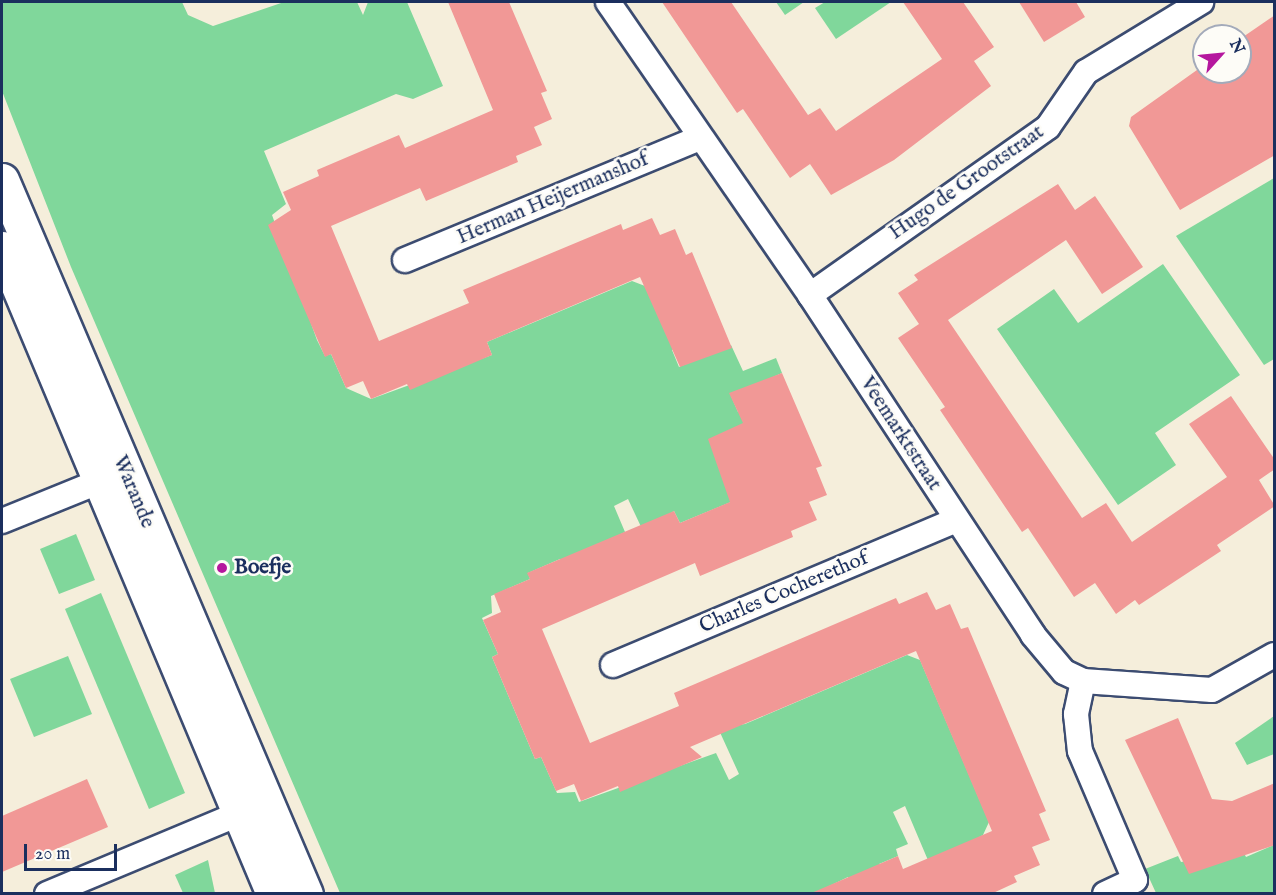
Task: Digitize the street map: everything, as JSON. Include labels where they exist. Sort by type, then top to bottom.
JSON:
[{"type":"street","name":"Veemarktstraat","points":[[608,2],[810,294],[956,520],[1048,654],[1071,678],[1083,681]]},
{"type":"street","name":"Hugo de Grootstraat","points":[[810,294],[1048,127],[1086,72],[1201,2]]},
{"type":"street","name":"Herman Heijermanshof","points":[[405,260],[700,138]]},
{"type":"street","name":"Warande","points":[[2,180],[112,476]]},
{"type":"street","name":"Warande","points":[[2,248],[112,476],[255,807]]},
{"type":"street","points":[[2,521],[112,476]]},
{"type":"street","name":"Charles Cocherethof","points":[[613,666],[956,520]]},
{"type":"street","points":[[1105,894],[1135,880],[1080,751],[1076,714],[1083,681],[1212,690],[1275,655]]},
{"type":"street","points":[[47,894],[255,807]]},
{"type":"street","points":[[255,807],[273,894]]},
{"type":"street","points":[[255,807],[306,894]]},
{"type":"green space","points":[[2,2],[182,2],[188,15],[213,26],[284,2],[357,2],[363,15],[368,2],[407,2],[443,86],[413,99],[396,94],[264,151],[286,204],[272,215],[317,340],[325,356],[331,354],[346,388],[371,399],[492,355],[487,342],[632,281],[645,286],[678,347],[672,350],[679,367],[731,345],[743,371],[776,358],[782,373],[731,396],[738,412],[744,410],[760,490],[680,523],[674,511],[643,531],[628,499],[614,506],[625,532],[563,565],[560,559],[528,573],[530,579],[491,596],[492,613],[482,618],[498,654],[492,657],[535,759],[541,757],[557,793],[575,792],[579,802],[716,753],[729,780],[739,774],[718,728],[745,724],[907,655],[920,660],[989,822],[983,835],[930,865],[905,806],[893,812],[908,844],[896,849],[898,856],[879,864],[881,870],[851,883],[848,877],[815,893],[340,893],[71,267],[2,91]]},
{"type":"green space","points":[[776,2],[804,2],[785,15]]},
{"type":"green space","points":[[825,2],[891,2],[836,39],[815,8]]},
{"type":"green space","points":[[1274,178],[1274,359],[1264,365],[1176,236]]},
{"type":"green space","points":[[1163,264],[1240,375],[1155,433],[1176,465],[1118,505],[997,329],[1054,289],[1078,323]]},
{"type":"green space","points":[[76,534],[95,580],[59,594],[40,549]]},
{"type":"green space","points":[[101,593],[185,793],[149,809],[65,609]]},
{"type":"green space","points":[[68,656],[92,714],[34,737],[10,679]]},
{"type":"green space","points":[[1274,716],[1274,754],[1247,765],[1235,743]]},
{"type":"green space","points":[[1274,845],[1274,893],[1156,893],[1145,869],[1178,856],[1181,862],[1243,851],[1246,857]]},
{"type":"green space","points":[[208,860],[215,893],[183,893],[175,875]]},
{"type":"building","points":[[448,2],[509,2],[547,91],[541,93],[552,119],[534,127],[542,145],[516,156],[518,162],[426,201],[420,188],[331,226],[379,341],[469,303],[463,290],[621,224],[623,230],[652,218],[660,235],[675,229],[686,255],[692,252],[732,348],[680,367],[640,277],[487,342],[492,355],[410,390],[407,384],[371,399],[363,381],[346,388],[331,354],[325,357],[268,225],[291,210],[283,192],[319,176],[317,170],[399,135],[405,148],[493,110]]},
{"type":"building","points":[[662,2],[731,2],[808,115],[820,108],[836,131],[942,59],[903,2],[963,2],[994,47],[974,61],[991,86],[894,160],[831,195],[810,164],[790,178],[743,109],[737,113]]},
{"type":"building","points":[[1019,2],[1076,2],[1085,17],[1044,42]]},
{"type":"building","points":[[1275,15],[1275,155],[1180,210],[1129,126],[1131,117],[1192,74],[1192,84],[1252,84],[1252,31]]},
{"type":"building","points":[[1058,184],[1075,210],[1095,196],[1143,267],[1102,294],[1066,240],[948,320],[1082,518],[1106,503],[1132,542],[1227,477],[1189,424],[1231,396],[1275,460],[1275,469],[1259,480],[1275,506],[1217,545],[1221,551],[1139,605],[1135,600],[1116,614],[1095,583],[1074,597],[1028,528],[1022,532],[940,410],[945,407],[898,338],[919,324],[898,293],[918,280],[914,275]]},
{"type":"building","points":[[782,373],[822,466],[816,468],[827,495],[809,502],[817,520],[791,531],[793,537],[700,576],[695,563],[542,629],[590,743],[679,706],[674,693],[896,598],[899,604],[927,592],[936,610],[950,604],[961,629],[968,627],[1046,811],[1039,814],[1050,840],[1032,847],[1040,865],[1014,876],[1017,882],[991,894],[809,894],[898,856],[903,869],[992,831],[916,651],[690,747],[702,757],[620,792],[618,786],[581,801],[574,784],[556,791],[541,757],[535,759],[492,657],[498,654],[483,620],[501,612],[494,594],[530,579],[527,573],[674,511],[680,523],[730,502],[708,439],[743,423],[729,393]]},
{"type":"building","points":[[1178,718],[1212,799],[1232,801],[1275,783],[1275,845],[1189,874],[1125,740]]},
{"type":"building","points":[[87,779],[108,827],[2,872],[2,816]]},
{"type":"place","name":"Boefje","points":[[222,568]]}]
